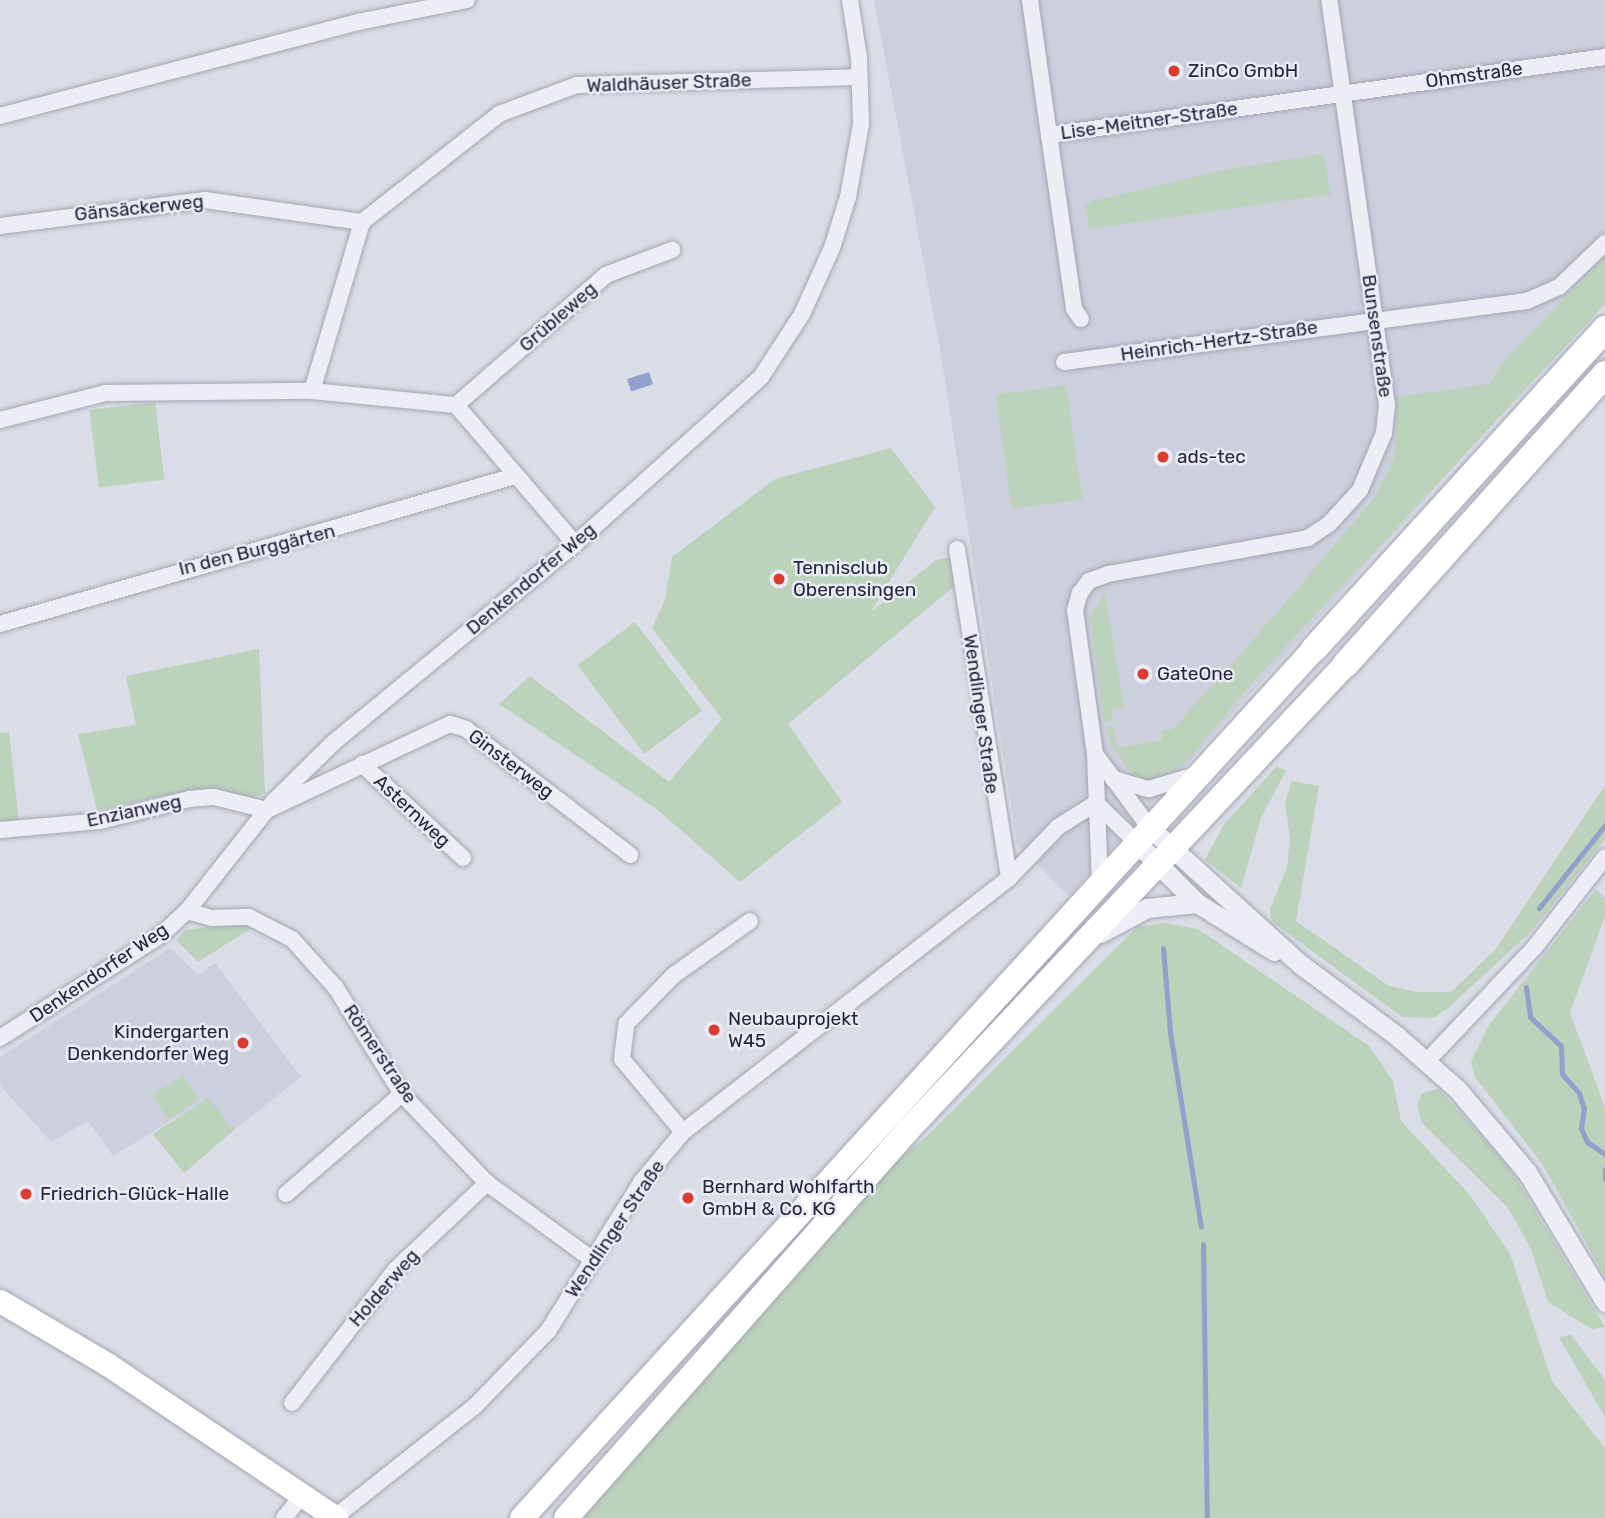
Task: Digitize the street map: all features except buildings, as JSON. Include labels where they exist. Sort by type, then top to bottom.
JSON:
[{"type":"highway","points":[[1314,649],[1605,329]]},
{"type":"highway","points":[[1346,664],[1605,374]]},
{"type":"main road","points":[[522,1518],[1314,649]]},
{"type":"main road","points":[[566,1518],[860,1183],[1167,860],[1346,664]]},
{"type":"main road","name":"Wendlinger Straße","points":[[0,1301],[107,1364],[300,1498],[335,1517]]},
{"type":"street","points":[[0,116],[419,4],[467,0]]},
{"type":"street","name":"Denkendorfer Weg","points":[[0,1038],[161,935],[187,911],[267,810],[334,742],[575,544],[761,377],[802,314],[832,248],[848,197],[861,124],[859,77],[850,0]]},
{"type":"street","name":"Lise-Meitner-Straße","points":[[1030,0],[1049,135],[1342,94]]},
{"type":"street","name":"Bunsenstraße","points":[[1100,884],[1095,754],[1076,628],[1080,593],[1089,581],[1108,574],[1287,545],[1308,538],[1329,523],[1360,490],[1384,433],[1387,405],[1329,0]]},
{"type":"street","name":"Ohmstraße","points":[[1342,94],[1605,57]]},
{"type":"street","name":"Waldhäuser Straße","points":[[362,222],[499,114],[577,85],[859,77]]},
{"type":"street","points":[[1049,135],[1073,309],[1081,319]]},
{"type":"street","name":"Gänsäckerweg","points":[[0,226],[205,200],[362,222]]},
{"type":"street","points":[[312,391],[362,222]]},
{"type":"street","name":"Heinrich-Hertz-Straße","points":[[1064,362],[1546,296],[1605,243]]},
{"type":"street","name":"Grübleweg","points":[[456,405],[606,275],[672,250]]},
{"type":"street","points":[[0,420],[105,393],[312,391],[456,405],[575,544]]},
{"type":"street","name":"In den Burggärten","points":[[0,624],[515,476]]},
{"type":"street","name":"Wendlinger Straße","points":[[957,549],[1009,878]]},
{"type":"street","name":"Ginsterweg","points":[[267,810],[432,730],[450,724],[466,729],[631,855]]},
{"type":"street","name":"Bunsenstraße","points":[[1095,754],[1113,779],[1143,835]]},
{"type":"street","name":"Asternweg","points":[[362,764],[463,858]]},
{"type":"street","points":[[1113,779],[1149,789],[1202,773]]},
{"type":"street","name":"Enzianweg","points":[[0,830],[100,821],[189,799],[214,797],[267,810]]},
{"type":"street","points":[[1096,803],[1143,835],[1167,860],[1427,1061],[1496,1131],[1527,1172],[1605,1302]]},
{"type":"street","name":"Wendlinger Straße","points":[[335,1517],[475,1406],[548,1331],[642,1181],[682,1132],[1009,878],[1058,827],[1096,803]]},
{"type":"street","points":[[1427,1061],[1534,948],[1605,857]]},
{"type":"street","points":[[1167,860],[1197,903],[1300,964]]},
{"type":"street","points":[[1095,936],[1147,908],[1197,903]]},
{"type":"street","name":"Römerstraße","points":[[187,911],[212,918],[249,916],[292,939],[336,988],[402,1094],[487,1183],[593,1260]]},
{"type":"street","points":[[682,1132],[622,1059],[626,1024],[674,975],[750,921]]},
{"type":"street","points":[[286,1194],[402,1094]]},
{"type":"street","name":"Holderweg","points":[[292,1403],[395,1270],[487,1183]]},
{"type":"street","points":[[284,1518],[300,1498]]},
{"type":"shaded area","points":[[874,0],[1605,0],[1605,263],[1467,452],[1069,896],[1017,844],[940,349]]},
{"type":"shaded area","points":[[170,948],[198,975],[215,963],[301,1077],[234,1130],[207,1099],[113,1156],[88,1121],[51,1142],[0,1085],[0,1057]]},
{"type":"green space","points":[[1323,154],[1331,194],[1089,229],[1085,206],[1093,201],[1224,170]]},
{"type":"green space","points":[[1605,256],[1605,304],[1251,684],[1189,759],[1166,777],[1151,782],[1135,778],[1113,748],[1106,727],[1114,726],[1117,748],[1162,740],[1162,731],[1172,730],[1269,622],[1375,497],[1395,456],[1397,397],[1490,384],[1502,363]]},
{"type":"green space","points":[[1066,385],[1082,499],[1012,509],[996,395]]},
{"type":"green space","points":[[155,402],[165,479],[99,487],[89,410]]},
{"type":"green space","points":[[891,448],[935,507],[870,613],[936,560],[952,557],[957,584],[788,724],[842,802],[740,882],[658,810],[499,704],[530,676],[669,782],[722,719],[652,628],[665,600],[672,557],[775,479]]},
{"type":"green space","points":[[1105,592],[1124,707],[1112,709],[1112,720],[1104,721],[1090,618]]},
{"type":"green space","points":[[635,622],[702,711],[644,754],[577,665]]},
{"type":"green space","points":[[259,649],[265,794],[243,800],[208,790],[176,793],[97,810],[78,734],[136,725],[126,676]]},
{"type":"green space","points":[[9,732],[19,821],[0,821],[0,733]]},
{"type":"green space","points":[[1277,766],[1286,771],[1261,818],[1241,888],[1205,860],[1224,824]]},
{"type":"green space","points":[[1292,781],[1319,786],[1296,921],[1389,986],[1417,992],[1451,992],[1495,950],[1605,785],[1605,839],[1531,932],[1446,1010],[1433,1018],[1402,1017],[1271,921],[1270,909],[1287,868],[1290,839],[1285,803]]},
{"type":"green space","points":[[1596,889],[1605,898],[1605,916],[1570,1013],[1605,1107],[1605,1277],[1543,1165],[1475,1077],[1471,1061],[1489,1025]]},
{"type":"green space","points":[[248,922],[250,929],[198,962],[176,940],[186,930]]},
{"type":"green space","points":[[1165,923],[1198,929],[1369,1046],[1393,1081],[1401,1121],[1469,1194],[1510,1254],[1552,1381],[1605,1448],[1605,1518],[583,1518],[880,1174],[926,1137],[1137,927]]},
{"type":"green space","points":[[183,1075],[199,1099],[169,1120],[152,1096]]},
{"type":"green space","points":[[1439,1089],[1510,1168],[1605,1327],[1592,1329],[1548,1302],[1531,1249],[1508,1208],[1422,1123],[1417,1105],[1422,1093]]},
{"type":"green space","points":[[208,1098],[234,1130],[184,1173],[153,1134]]},
{"type":"green space","points":[[1571,1335],[1605,1380],[1605,1417],[1559,1337]]},
{"type":"water","points":[[649,372],[653,384],[631,391],[627,379]]},
{"type":"waterway","points":[[1539,908],[1605,825]]},
{"type":"waterway","points":[[1163,948],[1170,1032],[1201,1227]]},
{"type":"waterway","points":[[1526,987],[1530,1017],[1561,1046],[1562,1074],[1579,1093],[1584,1109],[1581,1128],[1587,1142],[1605,1154]]},
{"type":"waterway","points":[[1605,1169],[1605,1179]]},
{"type":"waterway","points":[[1203,1244],[1207,1518]]},
{"type":"place","name":"ZinCo GmbH","points":[[1174,71]]},
{"type":"place","name":"ads-tec","points":[[1163,457]]},
{"type":"place","name":"Tennisclub Oberensingen","points":[[779,579]]},
{"type":"place","name":"GateOne","points":[[1143,674]]},
{"type":"place","name":"Neubauprojekt W45","points":[[714,1030]]},
{"type":"place","name":"Kindergarten Denkendorfer Weg","points":[[243,1043]]},
{"type":"place","name":"Friedrich-Glück-Halle","points":[[26,1194]]},
{"type":"place","name":"Bernhard Wohlfarth GmbH & Co. KG","points":[[688,1198]]}]
